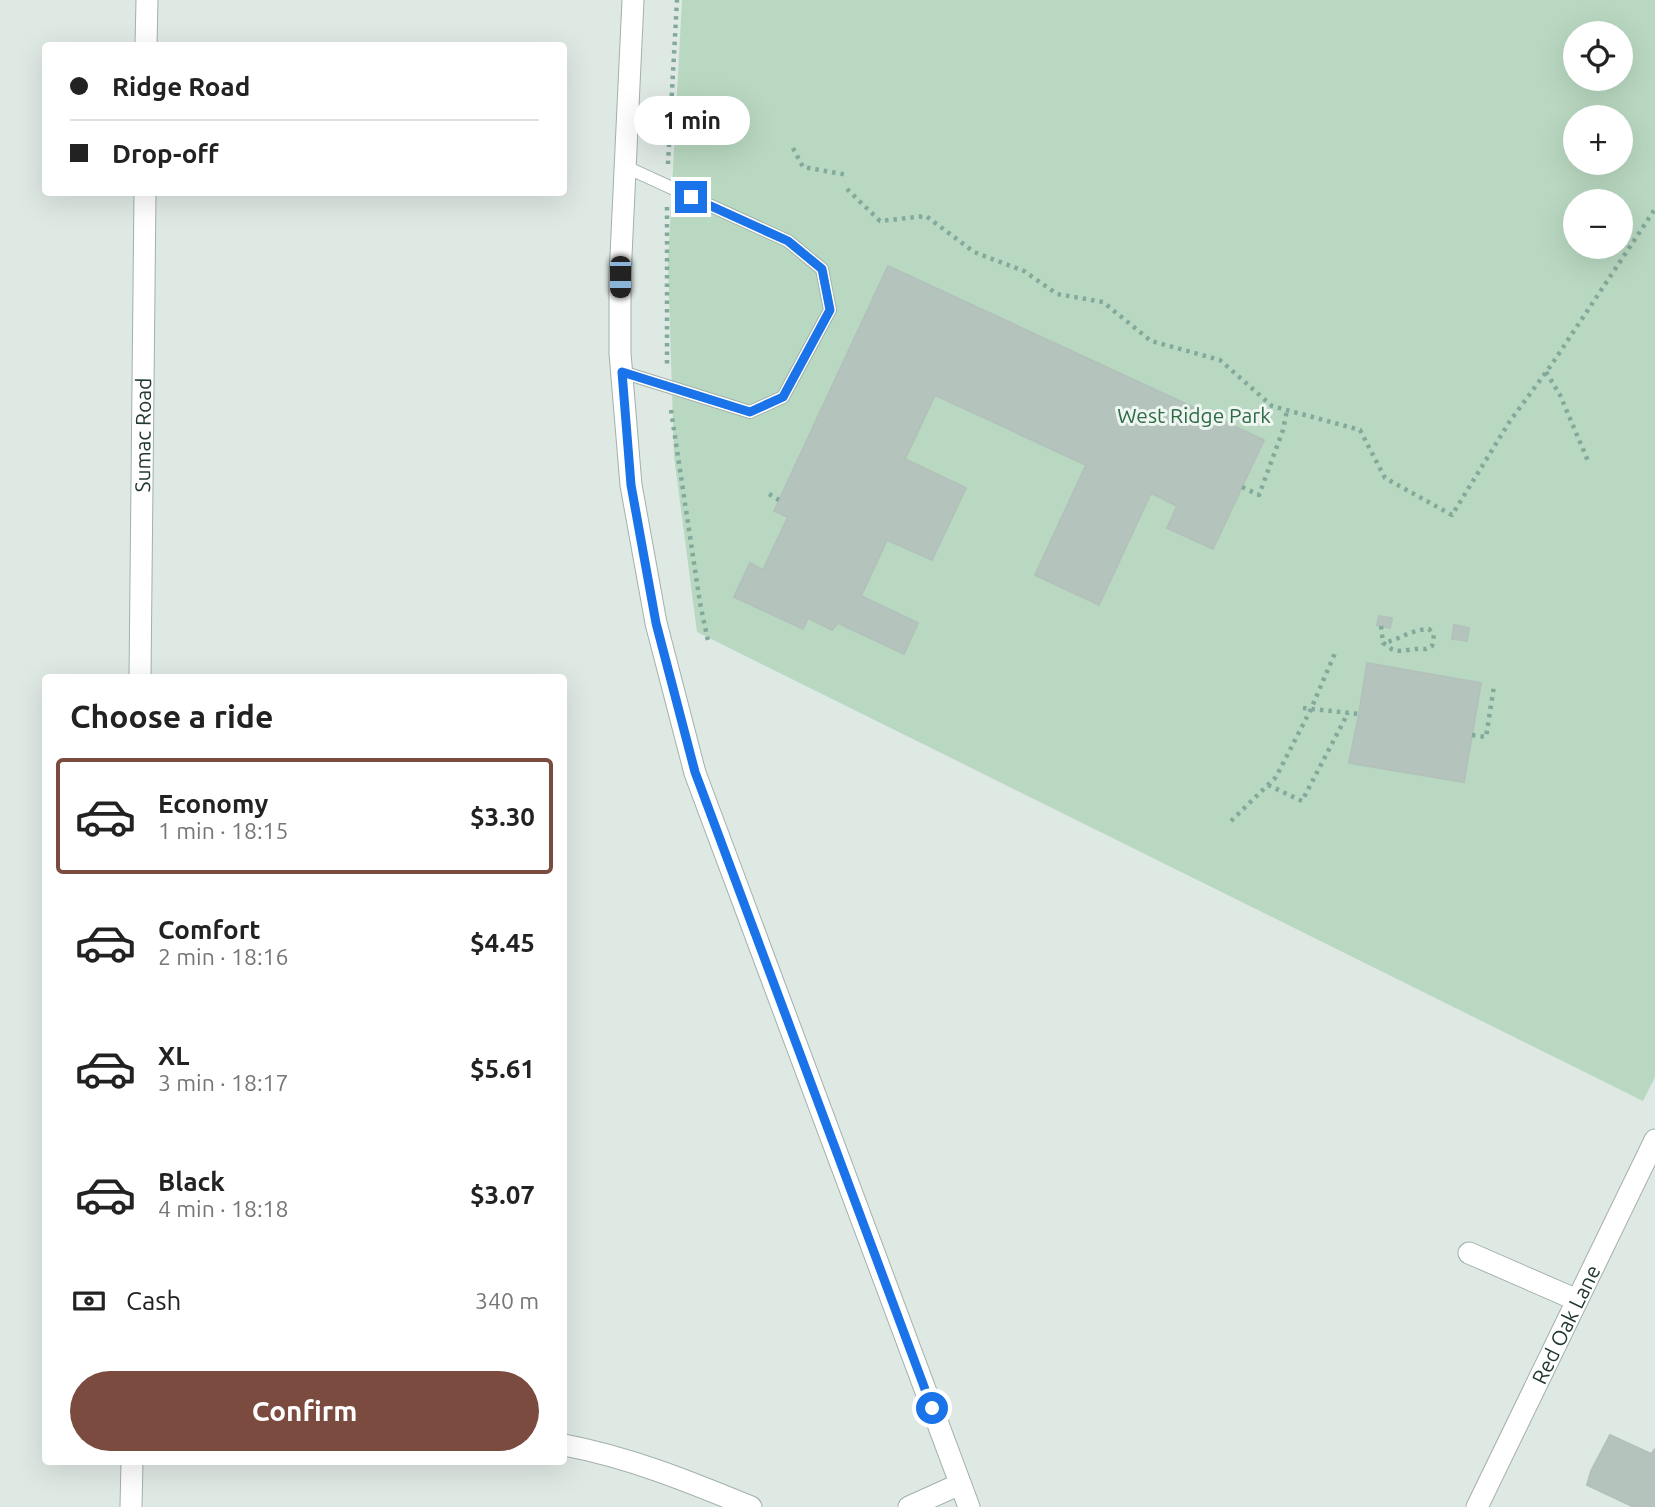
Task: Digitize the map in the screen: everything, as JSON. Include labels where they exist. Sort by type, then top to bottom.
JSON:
[{"type":"street","points":[[146,42],[147,0]]},
{"type":"street","points":[[634,0],[620,277],[620,353],[631,485],[656,623],[695,772],[969,1507]]},
{"type":"street","name":"Sumac Road","points":[[140,674],[145,196]]},
{"type":"street","name":"Red Oak Lane","points":[[1477,1507],[1655,1140]]},
{"type":"street","points":[[1469,1253],[1577,1300]]},
{"type":"street","points":[[567,1446],[685,1480],[751,1507]]},
{"type":"street","points":[[131,1507],[132,1465]]},
{"type":"street","points":[[909,1507],[960,1484]]},
{"type":"lane","points":[[622,372],[750,412],[783,397],[830,310],[822,269],[788,241],[626,167]]},
{"type":"path","points":[[677,0],[667,186],[667,386],[699,603],[708,641]]},
{"type":"path","points":[[793,148],[803,167],[848,175]]},
{"type":"path","points":[[847,190],[880,221],[926,216],[974,252],[1024,271],[1057,294],[1103,302],[1151,341],[1220,360],[1272,406],[1360,430],[1385,478],[1452,515],[1510,421],[1655,209]]},
{"type":"path","points":[[1546,372],[1560,395],[1588,461]]},
{"type":"path","points":[[1242,487],[1259,495],[1283,430],[1287,410]]},
{"type":"path","points":[[769,494],[779,500]]},
{"type":"path","points":[[1381,626],[1383,643]]},
{"type":"path","points":[[1429,629],[1434,635],[1432,646],[1426,649],[1394,650],[1383,643],[1416,630],[1429,629]]},
{"type":"path","points":[[1231,821],[1276,776],[1311,709],[1335,653]]},
{"type":"path","points":[[1472,735],[1486,737],[1494,686]]},
{"type":"path","points":[[1303,708],[1359,715]]},
{"type":"path","points":[[1268,785],[1302,801],[1348,713]]},
{"type":"green space","name":"West Ridge Park","points":[[682,0],[1655,0],[1655,1077],[1643,1101],[697,632],[674,456],[668,262]]},
{"type":"building","points":[[888,266],[1264,440],[1213,549],[1167,528],[1177,506],[1151,493],[1099,605],[1035,575],[1086,465],[935,395],[905,459],[966,488],[932,560],[887,540],[861,596],[918,623],[904,654],[838,623],[832,630],[808,618],[803,629],[734,597],[750,563],[763,570],[788,517],[774,511]]},
{"type":"building","points":[[1379,616],[1392,618],[1390,628],[1377,625]]},
{"type":"building","points":[[1454,625],[1469,628],[1467,641],[1452,639]]},
{"type":"building","points":[[1367,663],[1481,683],[1464,782],[1349,763]]},
{"type":"building","points":[[1610,1435],[1651,1454],[1655,1449],[1655,1507],[1634,1507],[1587,1485],[1591,1471]]},
{"type":"route","points":[[691,197],[788,241],[822,269],[830,310],[783,397],[750,412],[622,372],[631,485],[656,623],[695,772],[932,1408]]}]
